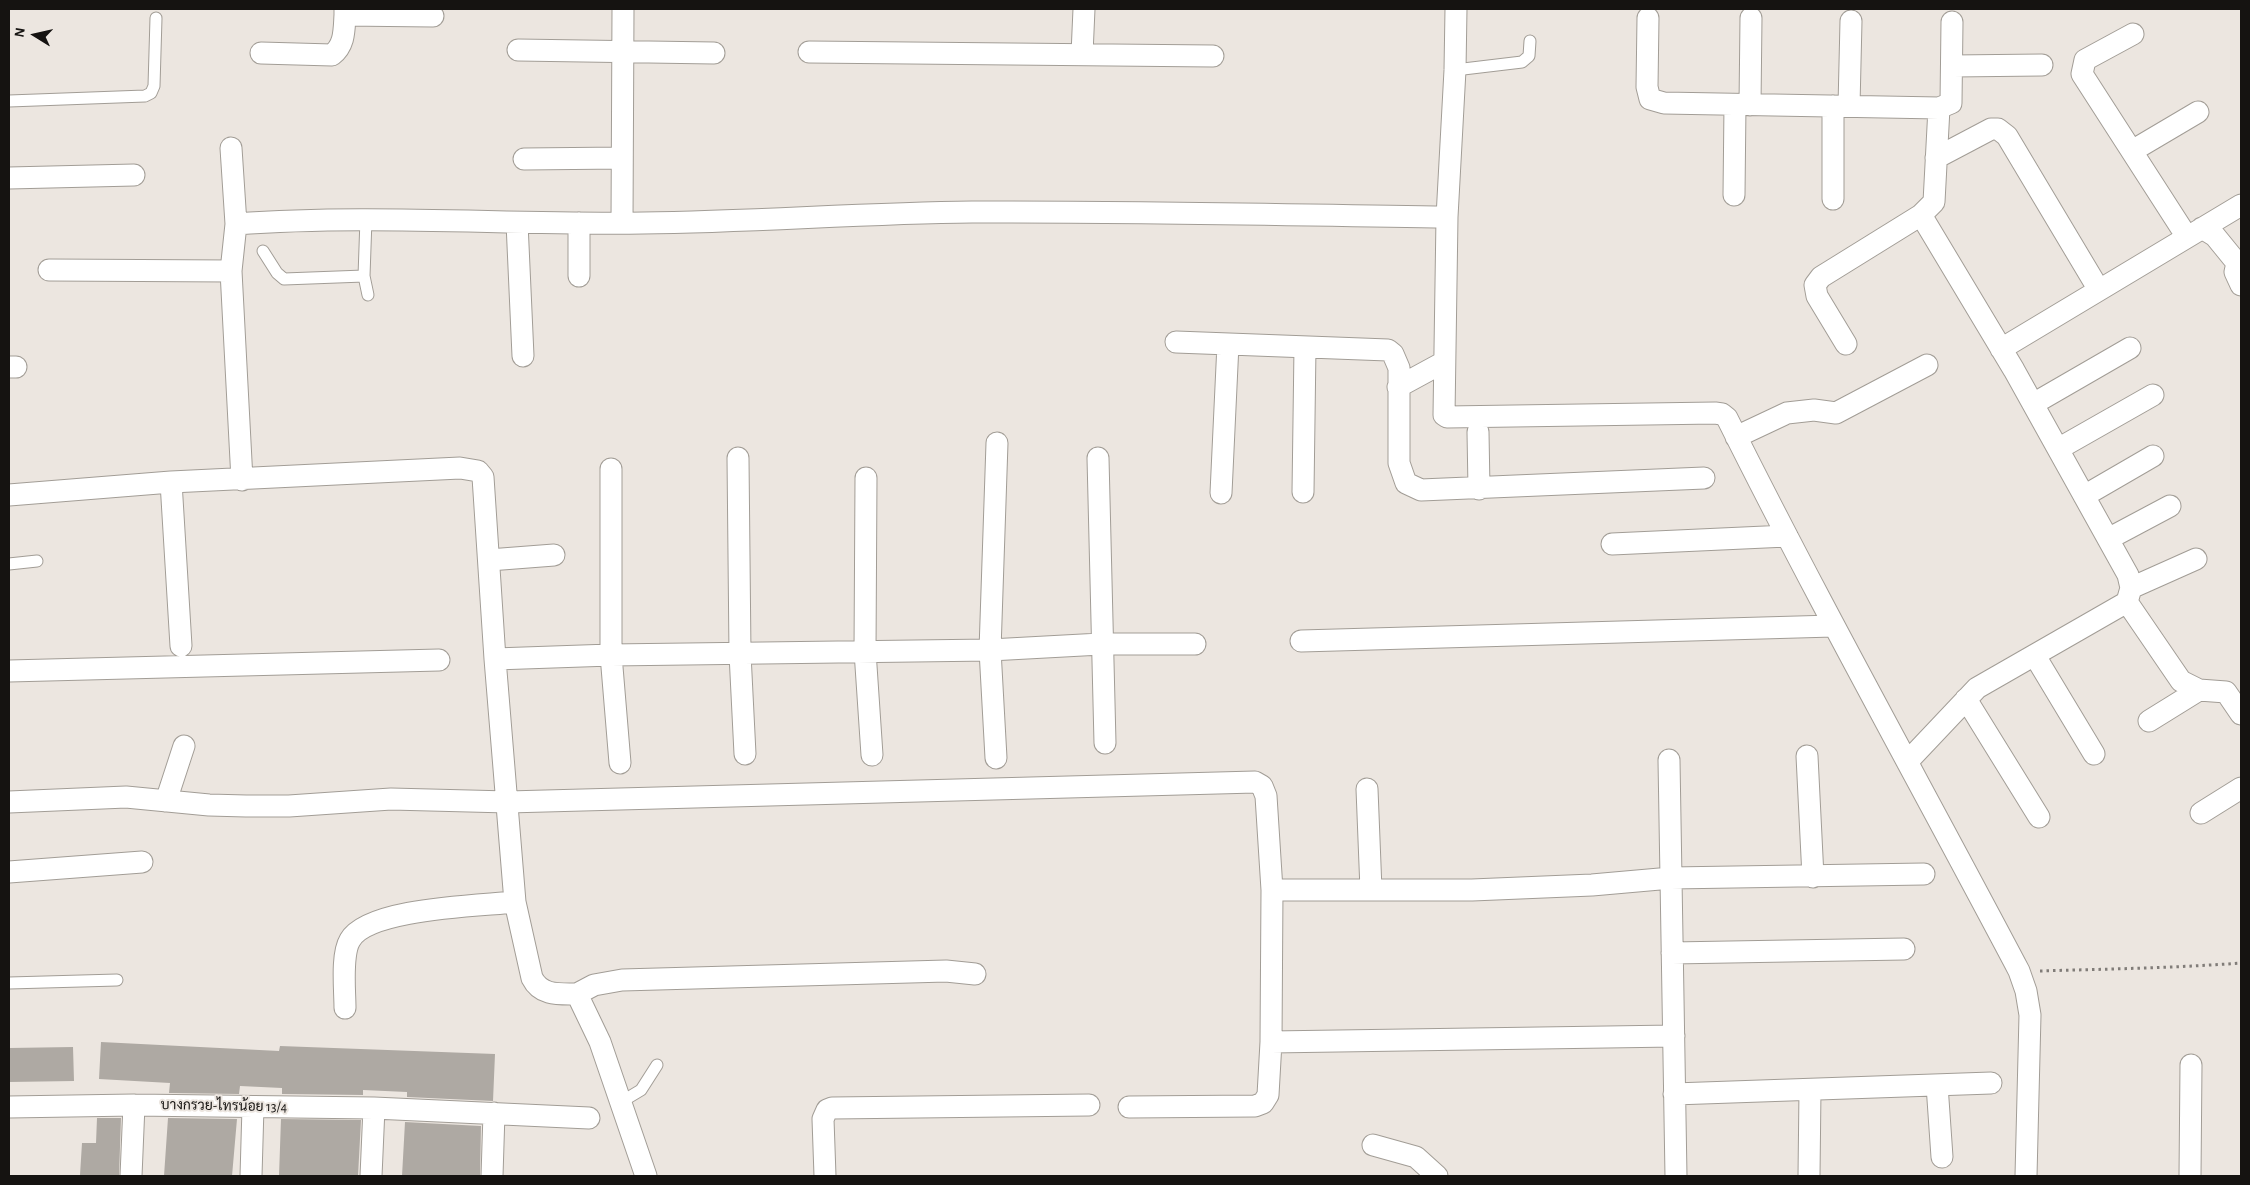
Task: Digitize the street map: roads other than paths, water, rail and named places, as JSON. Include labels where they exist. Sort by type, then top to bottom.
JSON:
[{"type":"street","points":[[622,223],[623,9]]},
{"type":"street","points":[[1082,54],[1084,9]]},
{"type":"street","points":[[1456,9],[1455,70],[1447,217],[1443,412],[1447,417],[1715,412],[1727,418],[1833,626],[1908,761],[2019,971],[2026,991],[2030,1015],[2026,1176]]},
{"type":"street","points":[[261,53],[332,55],[339,50],[344,38],[345,12],[433,16]]},
{"type":"street","points":[[1648,18],[1647,87],[1650,99],[1664,103],[1938,108],[1951,103],[1953,66],[1952,22]]},
{"type":"street","points":[[1734,195],[1751,18]]},
{"type":"street","points":[[1833,199],[1851,21]]},
{"type":"street","points":[[2133,34],[2085,60],[2082,66],[2082,74],[2132,152],[2195,233],[2215,236],[2239,264],[2235,272],[2241,285]]},
{"type":"street","points":[[518,50],[714,53]]},
{"type":"street","points":[[809,52],[1213,56]]},
{"type":"street","points":[[1953,66],[2042,65]]},
{"type":"street","points":[[1846,344],[1817,296],[1815,285],[1821,277],[1921,215],[1934,202],[1938,108]]},
{"type":"street","points":[[2132,152],[2198,112]]},
{"type":"street","points":[[1936,158],[1991,129],[1998,129],[2007,136],[2099,290]]},
{"type":"street","points":[[231,148],[236,224],[232,271],[242,480]]},
{"type":"street","points":[[524,159],[622,158]]},
{"type":"street","points":[[9,178],[134,174]]},
{"type":"street","points":[[2001,349],[2241,205]]},
{"type":"street","points":[[236,224],[366,219],[518,223],[743,222],[874,214],[973,212],[1447,217]]},
{"type":"street","points":[[1921,215],[2058,448],[2128,575],[2129,595],[2181,681],[2199,690],[2226,692],[2241,714]]},
{"type":"street","points":[[579,222],[579,276]]},
{"type":"street","points":[[518,223],[522,356]]},
{"type":"street","points":[[49,270],[232,271]]},
{"type":"street","points":[[1176,342],[1388,350],[1393,354],[1399,368],[1399,463],[1406,482],[1421,490],[1704,478]]},
{"type":"street","points":[[1221,493],[1228,344]]},
{"type":"street","points":[[1303,492],[1305,346]]},
{"type":"street","points":[[2033,404],[2130,348]]},
{"type":"street","points":[[1398,387],[1444,362]]},
{"type":"street","points":[[1736,437],[1786,413],[1804,410],[1836,413],[1927,365]]},
{"type":"street","points":[[2058,448],[2153,395]]},
{"type":"street","points":[[1478,432],[1479,489]]},
{"type":"street","points":[[996,758],[990,650],[997,443]]},
{"type":"street","points":[[2084,496],[2153,456]]},
{"type":"street","points":[[738,458],[740,654],[745,754]]},
{"type":"street","points":[[1098,458],[1105,743]]},
{"type":"street","points":[[9,495],[171,482],[472,468],[483,477],[495,659],[515,902],[535,985],[549,993],[577,994],[594,985],[622,980],[946,972],[975,974]]},
{"type":"street","points":[[611,469],[611,655],[620,762]]},
{"type":"street","points":[[866,478],[865,652],[872,755]]},
{"type":"street","points":[[171,482],[181,646]]},
{"type":"street","points":[[2108,539],[2170,506]]},
{"type":"street","points":[[1612,544],[1786,536]]},
{"type":"street","points":[[489,560],[554,555]]},
{"type":"street","points":[[1908,761],[1977,688],[2035,656],[2129,595],[2196,559]]},
{"type":"street","points":[[1302,641],[1833,626]]},
{"type":"street","points":[[495,659],[611,655],[990,650],[1102,644],[1195,644]]},
{"type":"street","points":[[2035,656],[2094,754]]},
{"type":"street","points":[[9,671],[439,660]]},
{"type":"street","points":[[2149,721],[2199,690]]},
{"type":"street","points":[[1966,699],[2039,817]]},
{"type":"street","points":[[166,801],[184,746]]},
{"type":"street","points":[[1807,756],[1812,876]]},
{"type":"street","points":[[1668,760],[1676,1176]]},
{"type":"street","points":[[9,802],[126,797],[209,805],[289,806],[391,799],[508,802],[1255,782],[1262,786],[1266,796],[1272,890],[1271,1042],[1268,1095],[1263,1103],[1255,1106],[1129,1107]]},
{"type":"street","points":[[1366,788],[1371,890]]},
{"type":"street","points":[[2201,813],[2241,788]]},
{"type":"street","points":[[9,872],[142,862]]},
{"type":"street","points":[[1272,890],[1492,889],[1592,885],[1671,878],[1924,874]]},
{"type":"street","points":[[345,1008],[346,954],[350,940],[358,930],[376,921],[404,914],[515,902]]},
{"type":"street","points":[[1672,953],[1904,948]]},
{"type":"street","points":[[577,994],[600,1042],[646,1176]]},
{"type":"street","points":[[1271,1042],[1674,1036]]},
{"type":"street","points":[[2190,1176],[2191,1064]]},
{"type":"street","points":[[1674,1094],[1991,1083]]},
{"type":"street","points":[[1937,1085],[1942,1157]]},
{"type":"street","points":[[1809,1176],[1810,1090]]},
{"type":"street","points":[[131,1176],[134,1105]]},
{"type":"street","name":"บางกรวย-ไทรน้อย 13/4","points":[[9,1107],[134,1105],[374,1108],[589,1118]]},
{"type":"street","points":[[825,1176],[824,1119],[827,1110],[832,1108],[1089,1105]]},
{"type":"street","points":[[251,1176],[253,1107]]},
{"type":"street","points":[[371,1176],[374,1108]]},
{"type":"street","points":[[492,1176],[494,1113]]},
{"type":"street","points":[[1374,1145],[1416,1157],[1437,1176]]},
{"type":"lane","points":[[9,101],[145,96],[151,93],[154,86],[156,18]]},
{"type":"lane","points":[[1455,70],[1522,62],[1529,56],[1530,41]]},
{"type":"lane","points":[[366,219],[364,276],[368,294]]},
{"type":"lane","points":[[263,251],[277,273],[284,279],[364,276]]},
{"type":"lane","points":[[9,564],[37,561]]},
{"type":"lane","points":[[9,983],[117,980]]},
{"type":"lane","points":[[621,1102],[641,1090],[657,1065]]}]
